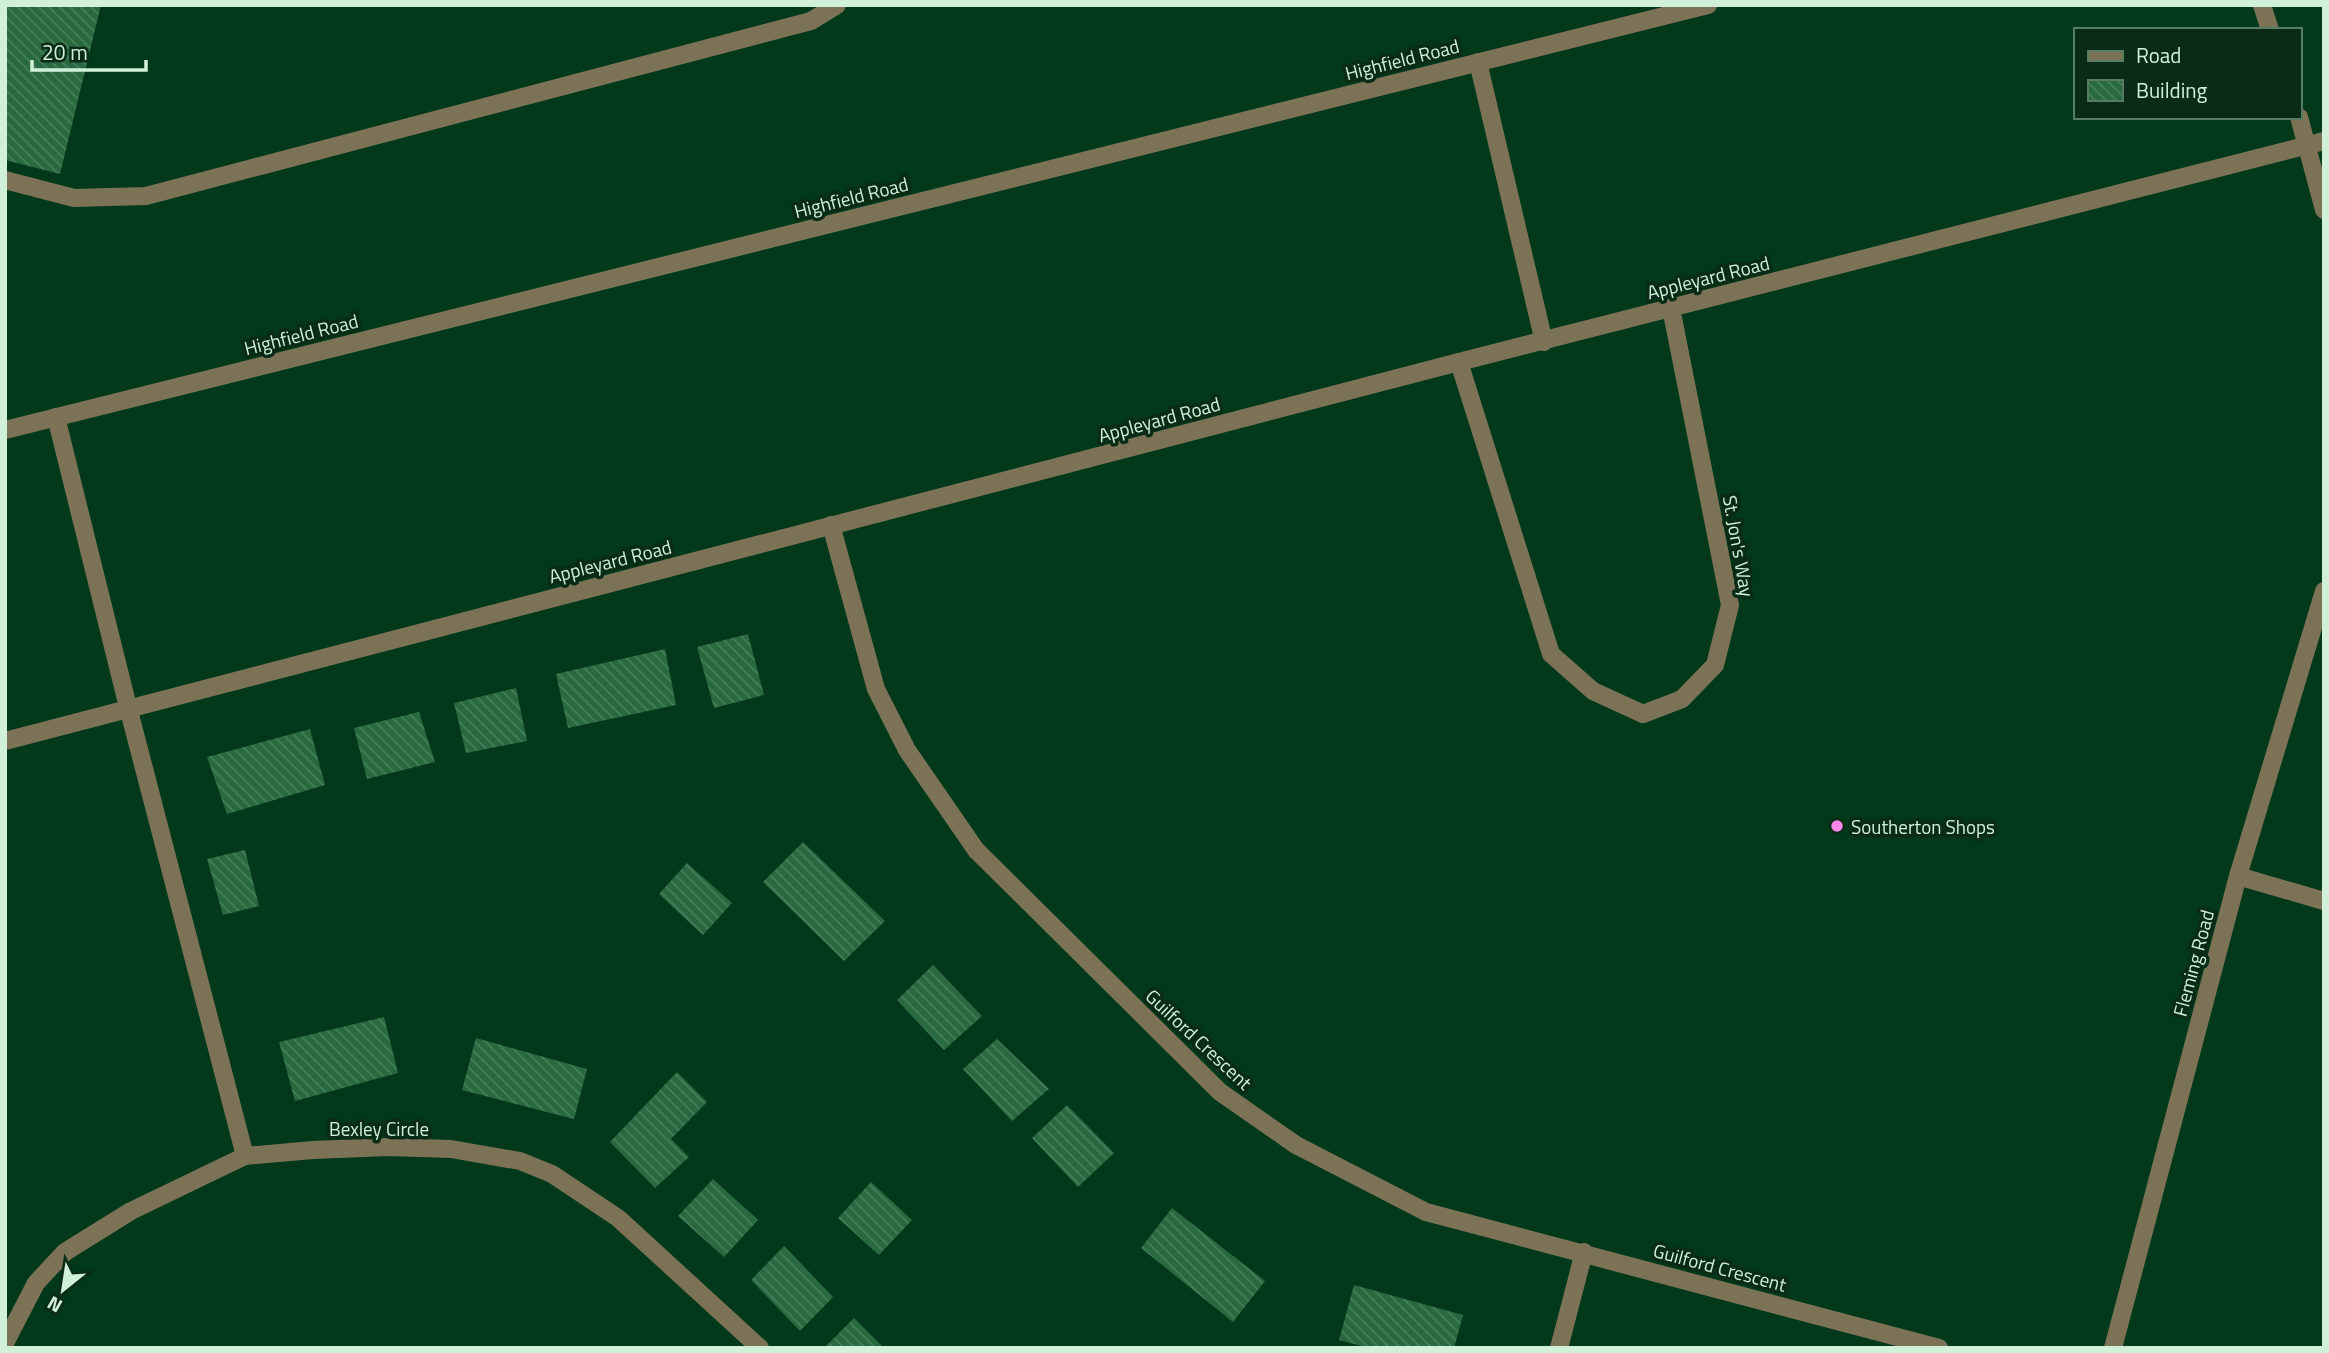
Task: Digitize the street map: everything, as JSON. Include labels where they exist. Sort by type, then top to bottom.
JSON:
[{"type":"street","points":[[5,180],[74,198],[146,196],[811,21],[837,5]]},
{"type":"street","name":"Highfield Road","points":[[5,430],[1708,5]]},
{"type":"street","points":[[2262,5],[2269,28]]},
{"type":"street","points":[[1478,62],[1545,342]]},
{"type":"street","points":[[2300,119],[2316,143],[2324,210]]},
{"type":"street","name":"Appleyard Road","points":[[5,740],[1459,362],[2316,143]]},
{"type":"street","name":"St. Jon's Way","points":[[1459,362],[1551,654],[1593,691],[1643,714],[1682,699],[1715,665],[1730,605],[1671,308]]},
{"type":"street","points":[[56,417],[128,707],[245,1156]]},
{"type":"street","name":"Guilford Crescent","points":[[831,525],[876,689],[906,750],[976,850],[1220,1092],[1296,1145],[1426,1212],[1939,1348]]},
{"type":"street","name":"Fleming Road","points":[[2113,1348],[2238,876],[2324,591]]},
{"type":"street","points":[[2238,876],[2324,901]]},
{"type":"street","name":"Bexley Circle","points":[[5,1343],[36,1283],[65,1252],[131,1211],[245,1156],[388,1147],[451,1149],[520,1161],[552,1174],[618,1218],[760,1348]]},
{"type":"street","points":[[1559,1348],[1584,1252]]},
{"type":"building","points":[[5,5],[101,5],[60,174],[5,160]]},
{"type":"building","points":[[748,634],[764,695],[714,708],[697,647]]},
{"type":"building","points":[[665,649],[676,705],[568,728],[556,674]]},
{"type":"building","points":[[516,688],[527,741],[466,753],[454,703]]},
{"type":"building","points":[[419,712],[435,762],[367,779],[354,728]]},
{"type":"building","points":[[310,729],[325,785],[227,814],[207,757]]},
{"type":"building","points":[[803,842],[885,921],[844,961],[763,882]]},
{"type":"building","points":[[245,850],[259,906],[223,915],[207,859]]},
{"type":"building","points":[[687,863],[732,903],[703,935],[659,894]]},
{"type":"building","points":[[933,965],[982,1016],[944,1050],[897,1000]]},
{"type":"building","points":[[384,1017],[398,1073],[295,1101],[279,1042]]},
{"type":"building","points":[[476,1038],[587,1069],[574,1119],[462,1090]]},
{"type":"building","points":[[997,1039],[1049,1089],[1012,1121],[963,1069]]},
{"type":"building","points":[[677,1072],[707,1102],[671,1139],[689,1157],[655,1188],[610,1142]]},
{"type":"building","points":[[1067,1105],[1114,1153],[1078,1187],[1032,1138]]},
{"type":"building","points":[[713,1179],[758,1220],[724,1257],[678,1216]]},
{"type":"building","points":[[871,1182],[912,1220],[879,1255],[838,1218]]},
{"type":"building","points":[[1172,1208],[1265,1281],[1233,1322],[1141,1248]]},
{"type":"building","points":[[784,1246],[833,1297],[800,1331],[751,1280]]},
{"type":"building","points":[[1354,1285],[1463,1315],[1454,1348],[1369,1348],[1339,1340]]},
{"type":"building","points":[[854,1318],[884,1348],[824,1348]]},
{"type":"place","name":"Southerton Shops","points":[[1837,826]]}]
